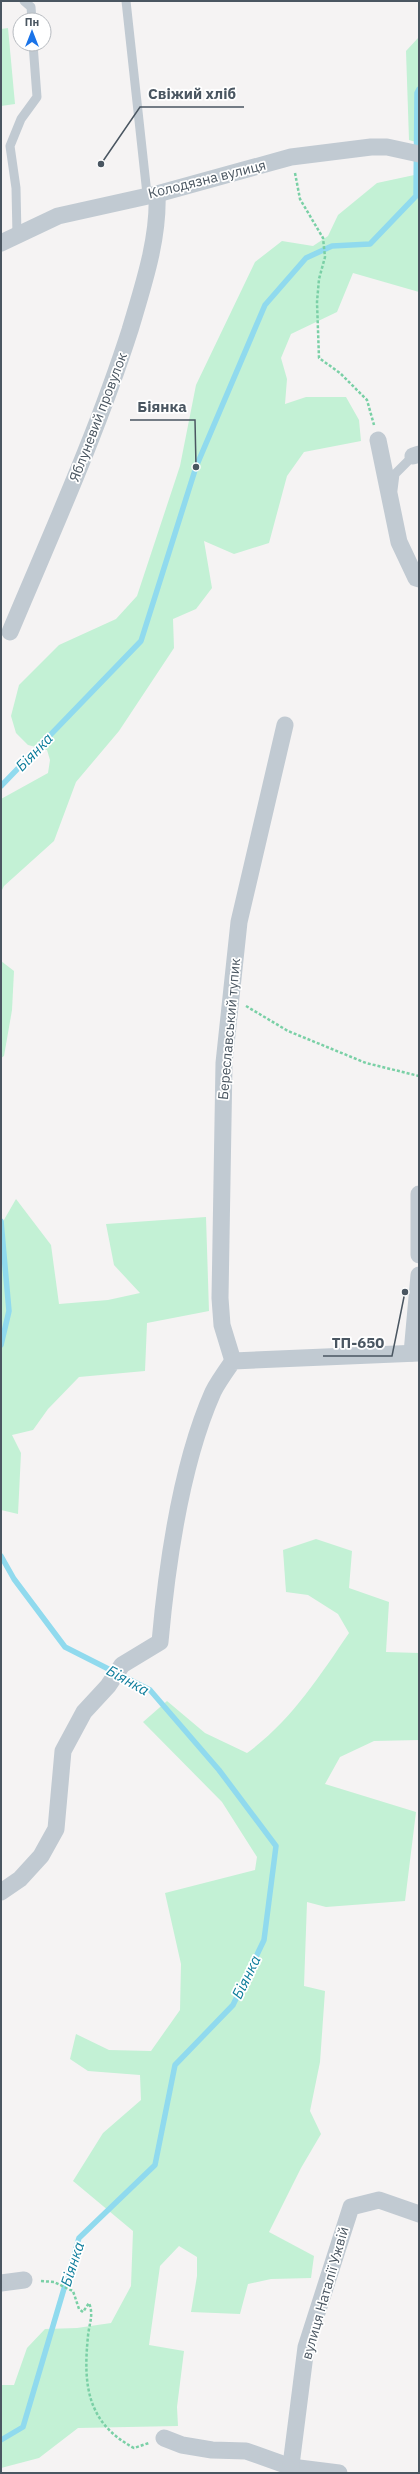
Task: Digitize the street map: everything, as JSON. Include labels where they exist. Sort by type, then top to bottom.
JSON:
[{"type":"street","name":"Колодязна вулиця","points":[[1,243],[58,216],[152,194],[291,157],[371,147],[401,150],[419,154]]},
{"type":"street","name":"Яблуневий провулок","points":[[10,632],[94,434],[144,285],[158,214],[152,194]]},
{"type":"street","points":[[378,440],[399,542],[416,578],[419,579]]},
{"type":"street","name":"Береславський тупик","points":[[233,1361],[222,1325],[220,1298],[224,1063],[238,922],[286,726]]},
{"type":"street","points":[[419,1194],[419,1255]]},
{"type":"street","points":[[1,1892],[20,1879],[41,1856],[56,1829],[63,1750],[84,1712],[108,1686],[122,1666],[160,1642],[166,1579],[186,1480],[214,1391],[233,1361],[416,1353],[419,1275]]},
{"type":"street","name":"вулиця Наталії Ужвій","points":[[291,2470],[306,2347],[351,2207],[379,2200],[419,2214]]},
{"type":"street","points":[[1,2283],[24,2280]]},
{"type":"street","points":[[164,2438],[182,2445],[212,2450],[246,2451],[291,2470],[339,2473]]},
{"type":"lane","points":[[24,1],[31,8],[31,12]]},
{"type":"lane","points":[[126,1],[152,194]]},
{"type":"lane","points":[[17,236],[16,188],[10,146],[21,119],[37,97],[34,52]]},
{"type":"lane","points":[[391,505],[395,474],[416,455]]},
{"type":"path","points":[[291,157],[300,200],[323,238],[325,257],[319,279],[317,302],[319,358],[340,373],[368,400],[378,440]]},
{"type":"path","points":[[231,997],[302,1037],[366,1063],[419,1076]]},
{"type":"path","points":[[54,2282],[72,2291],[78,2310],[83,2312],[89,2303],[92,2310],[88,2334],[86,2382],[91,2404],[109,2432],[134,2448],[164,2438]]},
{"type":"green space","points":[[8,28],[15,104],[1,106],[1,29]]},
{"type":"green space","points":[[419,37],[419,143],[409,140],[406,51]]},
{"type":"green space","points":[[419,174],[419,292],[353,273],[337,312],[291,334],[281,358],[287,379],[285,404],[306,397],[346,397],[359,420],[361,441],[304,452],[287,476],[269,543],[234,554],[204,541],[212,588],[196,609],[173,619],[174,648],[119,731],[76,782],[54,841],[4,886],[1,892],[1,799],[48,773],[50,760],[47,750],[28,745],[16,733],[11,716],[19,685],[59,645],[116,619],[137,596],[180,466],[196,385],[255,262],[282,241],[313,246],[328,236],[338,215],[377,183]]},
{"type":"green space","points":[[1,961],[14,971],[12,1010],[4,1056],[1,1058]]},
{"type":"green space","points":[[16,1199],[51,1245],[59,1304],[108,1300],[140,1293],[114,1265],[106,1224],[206,1217],[209,1311],[147,1323],[145,1371],[79,1377],[48,1409],[33,1430],[12,1435],[21,1453],[18,1514],[1,1510],[1,1225]]},
{"type":"green space","points":[[316,1539],[352,1551],[349,1588],[389,1602],[386,1652],[419,1653],[419,1740],[374,1741],[340,1757],[325,1784],[416,1812],[405,1901],[326,1907],[307,1902],[304,1986],[325,1991],[320,2062],[310,2111],[321,2134],[301,2168],[269,2232],[314,2256],[311,2278],[271,2279],[248,2284],[240,2314],[191,2312],[197,2276],[197,2257],[179,2246],[160,2266],[149,2345],[184,2351],[177,2407],[178,2426],[78,2428],[39,2458],[1,2468],[1,2385],[14,2385],[27,2348],[45,2329],[77,2328],[111,2323],[131,2286],[133,2231],[73,2181],[103,2133],[141,2100],[140,2075],[88,2071],[70,2059],[76,2034],[109,2050],[151,2051],[180,2010],[181,1964],[165,1893],[255,1870],[257,1857],[222,1802],[143,1722],[167,1701],[205,1733],[247,1753],[277,1727],[303,1698],[349,1633],[338,1614],[308,1595],[286,1592],[283,1550]]},
{"type":"waterway","name":"Біянка","points":[[1,786],[141,641],[196,467],[265,305],[306,258],[332,246],[370,244],[416,196],[417,93],[419,89]]},
{"type":"waterway","name":"Біянка","points":[[1,1221],[9,1311],[1,1345]]},
{"type":"waterway","name":"Біянка","points":[[1,1556],[14,1579],[65,1647],[150,1690],[219,1770],[276,1846],[264,1940],[233,2005],[175,2065],[155,2165],[79,2238],[23,2427],[1,2440]]},
{"type":"place","name":"Свіжий хліб","points":[[101,164]]},
{"type":"place","name":"Біянка","points":[[196,467]]},
{"type":"place","name":"ТП-650","points":[[405,1292]]}]
